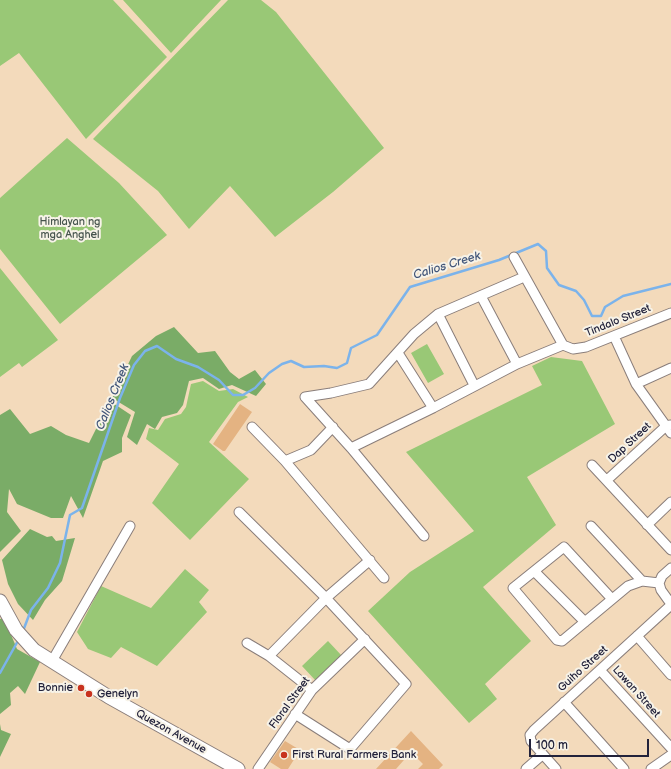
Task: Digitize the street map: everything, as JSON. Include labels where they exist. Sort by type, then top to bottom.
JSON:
[{"type":"main road","name":"Quezon Avenue","points":[[0,601],[16,630],[26,642],[52,661],[109,697],[238,769]]},
{"type":"street","points":[[351,448],[433,408],[474,385],[563,344],[514,257]]},
{"type":"street","points":[[424,536],[351,448],[305,397],[331,393],[369,384],[414,334],[438,314],[524,277]]},
{"type":"street","points":[[481,296],[517,364]]},
{"type":"street","name":"Tindalo Street","points":[[563,344],[573,349],[586,347],[671,313]]},
{"type":"street","points":[[438,314],[474,385]]},
{"type":"street","points":[[614,336],[636,384],[669,428]]},
{"type":"street","points":[[398,353],[433,408]]},
{"type":"street","points":[[636,384],[671,368]]},
{"type":"street","points":[[252,427],[285,461],[384,578]]},
{"type":"street","points":[[285,461],[311,450],[333,427]]},
{"type":"street","name":"Dap Street","points":[[607,480],[669,428]]},
{"type":"street","points":[[592,464],[671,550]]},
{"type":"street","points":[[647,525],[671,502]]},
{"type":"street","points":[[239,512],[326,598],[406,684],[350,749],[295,714]]},
{"type":"street","points":[[52,661],[130,526]]},
{"type":"street","points":[[591,526],[642,581]]},
{"type":"street","points":[[612,599],[564,547],[535,572],[513,588],[557,640],[562,641],[628,586],[642,581],[661,580]]},
{"type":"street","points":[[269,656],[326,598],[370,560]]},
{"type":"street","points":[[671,568],[661,580],[661,590],[671,604]]},
{"type":"street","points":[[535,572],[585,622]]},
{"type":"street","name":"Guiho Street","points":[[542,755],[531,741],[530,735],[534,730],[671,604]]},
{"type":"street","points":[[637,636],[671,675]]},
{"type":"street","name":"Floral Street","points":[[258,769],[312,690],[365,639]]},
{"type":"street","points":[[247,643],[269,656],[312,690]]},
{"type":"street","name":"Lawan Street","points":[[600,670],[671,748]]},
{"type":"street","points":[[564,702],[624,769]]},
{"type":"street","points":[[526,769],[542,755],[556,769]]},
{"type":"street","points":[[651,769],[671,755]]},
{"type":"green space","points":[[0,0],[113,0],[167,57],[86,139],[19,53],[0,66]]},
{"type":"green space","points":[[123,0],[221,0],[171,53]]},
{"type":"green space","points":[[228,0],[261,0],[276,12],[384,148],[333,192],[275,237],[230,186],[189,229],[158,191],[93,139]]},
{"type":"green space","name":"Himlayan ng mga Anghel","points":[[67,138],[119,183],[167,235],[60,324],[0,249],[0,198]]},
{"type":"green space","points":[[0,268],[58,340],[22,367],[19,363],[0,377]]},
{"type":"green space","points":[[174,327],[198,353],[215,351],[230,372],[239,379],[255,370],[266,384],[256,396],[232,385],[219,389],[203,378],[189,381],[183,405],[177,413],[162,417],[155,429],[147,424],[137,445],[127,437],[135,412],[112,398],[132,356],[156,336]]},
{"type":"green space","points":[[427,344],[444,374],[428,383],[411,353]]},
{"type":"green space","points":[[551,357],[582,361],[615,424],[527,477],[556,525],[483,587],[531,641],[485,684],[497,699],[469,723],[368,611],[410,572],[474,531],[406,452],[542,385],[532,366]]},
{"type":"green space","points":[[203,381],[219,391],[233,389],[248,397],[238,402],[209,442],[249,479],[190,540],[152,503],[179,464],[146,439],[149,428],[158,430],[165,419],[181,414],[186,407],[191,384]]},
{"type":"green space","points":[[110,401],[131,415],[122,438],[122,452],[103,461],[83,518],[71,496],[63,518],[51,518],[17,504],[9,489],[7,512],[21,531],[0,552],[0,415],[10,409],[30,434],[51,426],[66,435],[89,443]]},
{"type":"green space","points":[[30,529],[47,537],[52,536],[56,541],[75,538],[62,581],[45,600],[33,620],[18,604],[8,584],[2,560]]},
{"type":"green space","points":[[185,569],[209,590],[199,602],[207,612],[157,666],[121,647],[111,658],[88,649],[77,632],[101,586],[151,608]]},
{"type":"green space","points":[[4,618],[17,649],[40,662],[25,694],[18,686],[10,693],[11,705],[0,714],[0,619]]},
{"type":"green space","points":[[328,641],[342,656],[316,681],[302,666]]},
{"type":"green space","points":[[0,724],[1,730],[11,734],[0,757]]},
{"type":"building","points":[[240,404],[252,412],[225,451],[223,451],[213,444]]},
{"type":"building","points":[[411,731],[443,765],[439,769],[418,769],[423,764],[411,752],[396,769],[376,769]]},
{"type":"building","name":"First Rural Farmers Bank","points":[[285,741],[300,750],[288,769],[281,769],[270,762]]},
{"type":"waterway","name":"Calios Creek","points":[[23,631],[31,610],[48,588],[60,563],[70,515],[82,508],[120,398],[134,365],[145,351],[157,346],[176,359],[198,367],[219,380],[233,395],[243,395],[255,388],[269,373],[282,364],[291,361],[304,367],[324,366],[337,368],[347,363],[351,348],[377,335],[410,287],[499,260],[538,244],[546,251],[547,268],[559,285],[576,291],[584,300],[592,316],[601,316],[605,307],[623,296],[671,284]]},
{"type":"waterway","name":"Calios Creek","points":[[0,673],[19,639]]},
{"type":"place","name":"Bonnie","points":[[81,688]]},
{"type":"place","name":"Genelyn","points":[[89,694]]},
{"type":"place","name":"First Rural Farmers Bank","points":[[284,755]]}]
